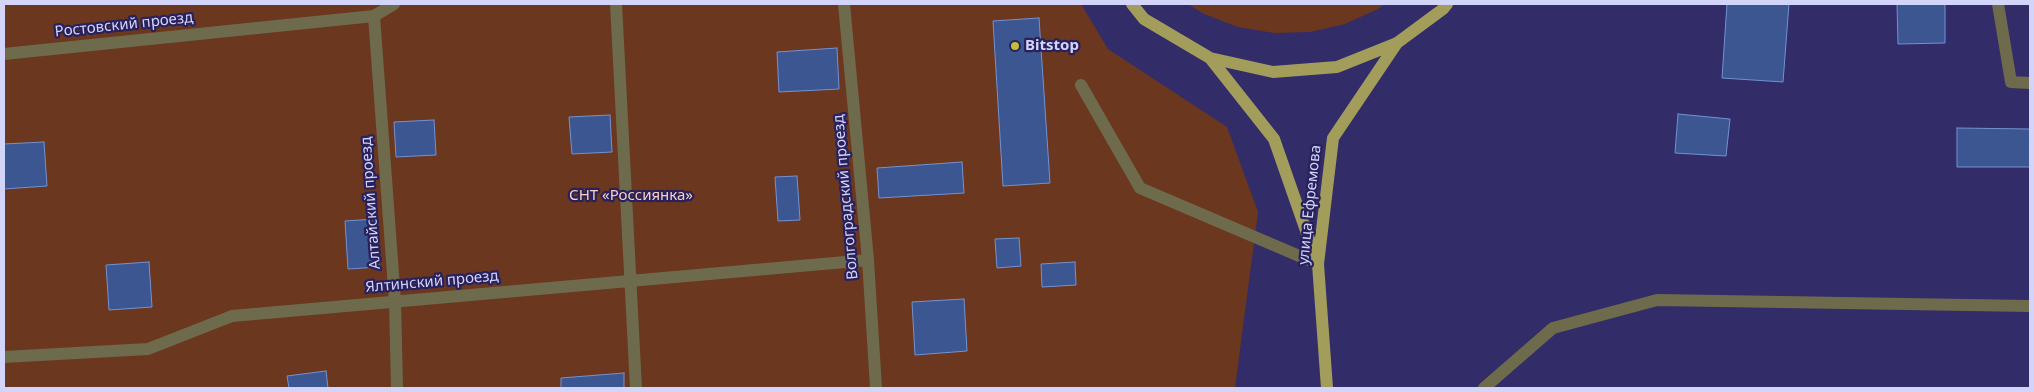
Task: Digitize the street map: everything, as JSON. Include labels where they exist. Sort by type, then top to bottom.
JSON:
[{"type":"main road","points":[[1132,4],[1144,19],[1210,58],[1273,72],[1337,67],[1397,44],[1447,4]]},
{"type":"main road","name":"улица Ефремова","points":[[1327,388],[1318,264],[1333,138],[1397,44]]},
{"type":"main road","points":[[1210,58],[1274,139],[1318,264]]},
{"type":"lane","name":"Ростовский проезд","points":[[4,54],[374,16],[394,4]]},
{"type":"lane","points":[[616,4],[636,388]]},
{"type":"lane","name":"Волгоградский проезд","points":[[844,4],[868,260],[876,388]]},
{"type":"lane","points":[[1998,4],[2012,82],[2030,83]]},
{"type":"lane","name":"Алтайский проезд","points":[[374,16],[395,301],[397,388]]},
{"type":"lane","points":[[1081,85],[1140,188],[1318,264]]},
{"type":"lane","name":"Ялтинский проезд","points":[[4,357],[148,349],[232,316],[868,260]]},
{"type":"lane","points":[[1484,388],[1554,328],[1657,300],[2030,306]]},
{"type":"green space","name":"СНТ «Россиянка»","points":[[4,4],[1081,4],[1108,49],[1227,127],[1258,212],[1235,388],[4,388]]},
{"type":"green space","points":[[1188,4],[1385,4],[1345,24],[1310,32],[1274,33],[1238,27],[1204,14]]},
{"type":"building","points":[[1727,4],[1789,4],[1783,82],[1722,78]]},
{"type":"building","points":[[1897,4],[1945,4],[1945,43],[1898,44]]},
{"type":"building","points":[[1039,18],[1050,183],[1003,186],[993,21]]},
{"type":"building","points":[[837,48],[839,89],[779,92],[777,52]]},
{"type":"building","points":[[1678,114],[1730,119],[1726,156],[1675,153]]},
{"type":"building","points":[[610,115],[612,152],[572,154],[569,117]]},
{"type":"building","points":[[434,120],[436,155],[396,157],[394,122]]},
{"type":"building","points":[[1957,128],[2030,129],[2030,167],[1957,167]]},
{"type":"building","points":[[44,142],[47,186],[4,189],[4,144]]},
{"type":"building","points":[[962,162],[964,193],[879,198],[877,168]]},
{"type":"building","points":[[797,176],[800,220],[778,221],[775,177]]},
{"type":"building","points":[[376,219],[379,267],[348,269],[345,221]]},
{"type":"building","points":[[1019,238],[1021,266],[997,268],[995,239]]},
{"type":"building","points":[[149,262],[152,307],[109,310],[106,265]]},
{"type":"building","points":[[1075,262],[1076,285],[1042,287],[1041,264]]},
{"type":"building","points":[[964,299],[967,351],[915,355],[912,302]]},
{"type":"building","points":[[326,371],[328,388],[289,388],[287,376]]},
{"type":"building","points":[[624,373],[624,388],[561,388],[561,378]]},
{"type":"place","name":"Bitstop","points":[[1015,46]]}]
